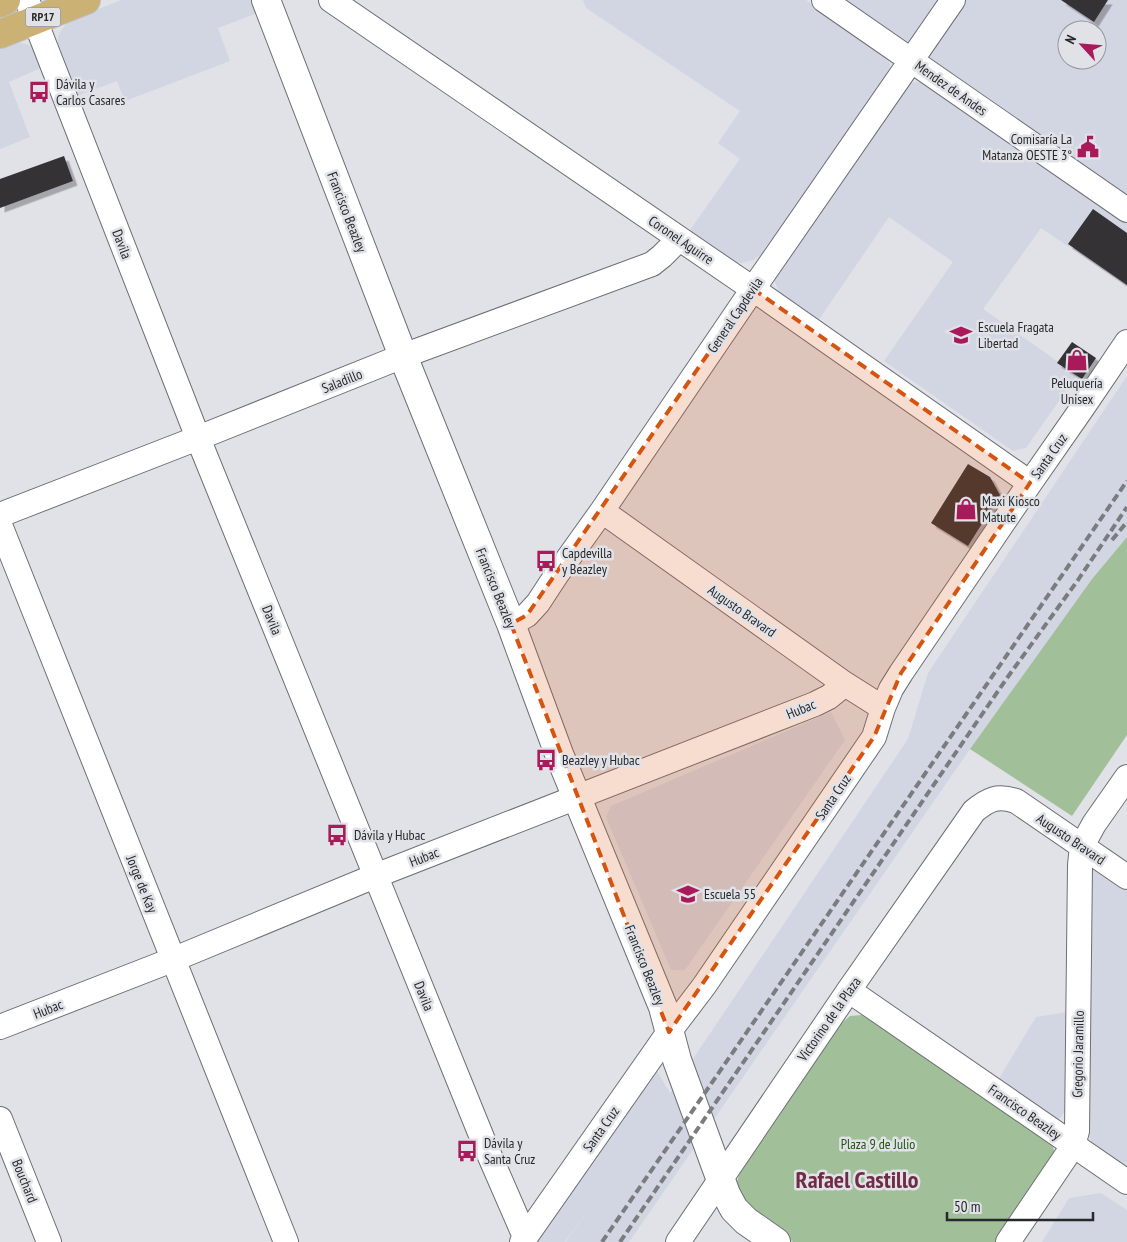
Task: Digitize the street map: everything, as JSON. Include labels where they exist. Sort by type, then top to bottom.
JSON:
[{"type":"main road","points":[[0,3],[6,0]]},
{"type":"main road","name":"RP17","points":[[0,34],[31,10],[86,0]]},
{"type":"street","name":"Francisco Beazley","points":[[266,0],[403,356],[511,624],[577,797],[663,1006],[669,1032],[694,1108],[726,1194],[734,1209],[746,1221],[776,1242]]},
{"type":"street","name":"Coronel Aguirre","points":[[331,0],[753,289],[1030,483]]},
{"type":"street","name":"Mendez de Andes","points":[[824,0],[1127,210]]},
{"type":"street","name":"General Capdevila","points":[[511,624],[527,615],[538,603],[953,0]]},
{"type":"street","name":"Davila","points":[[31,10],[198,438],[524,1240]]},
{"type":"street","name":"Saladillo","points":[[0,515],[403,356],[652,264],[679,239]]},
{"type":"street","name":"Santa Cruz","points":[[524,1240],[669,1032],[720,963],[874,737],[891,689],[901,673],[1127,342]]},
{"type":"street","name":"Augusto Bravard","points":[[602,511],[845,684],[883,708]]},
{"type":"street","name":"Jorge de Kay","points":[[0,525],[286,1242]]},
{"type":"street","name":"Hubac","points":[[0,1027],[172,960],[375,876],[815,704],[845,684]]},
{"type":"street","points":[[1082,846],[1094,824],[1127,777]]},
{"type":"street","name":"Augusto Bravard","points":[[986,801],[1005,798],[1016,801],[1127,877]]},
{"type":"street","name":"Victorino de la Plaza","points":[[678,1242],[849,990],[974,811],[986,801]]},
{"type":"street","name":"Gregorio Jaramillo","points":[[1008,1242],[1073,1146],[1077,1130],[1080,865],[1082,846]]},
{"type":"street","name":"Francisco Beazley","points":[[849,990],[1127,1182]]},
{"type":"street","name":"Bouchard","points":[[0,1119],[49,1242]]},
{"type":"highlighted area","points":[[753,289],[1030,483],[901,673],[874,737],[669,1032],[511,624],[527,615]]},
{"type":"shaded area","points":[[121,0],[252,0],[257,13],[218,28],[230,61],[125,101],[117,81],[77,96],[58,44],[58,36],[69,21]]},
{"type":"shaded area","points":[[583,0],[806,0],[884,55],[890,64],[889,72],[886,79],[761,254],[754,260],[741,263],[736,262],[690,230],[740,159],[718,143],[740,111],[586,8]]},
{"type":"shaded area","points":[[841,0],[940,0],[908,44],[902,43]]},
{"type":"shaded area","points":[[964,0],[1127,0],[1127,198],[932,62],[929,53]]},
{"type":"shaded area","points":[[13,43],[29,45],[34,49],[41,68],[9,82],[30,137],[0,149],[0,49]]},
{"type":"shaded area","points":[[914,82],[925,83],[1127,224],[1127,286],[1041,228],[983,309],[1077,375],[1026,448],[1013,451],[884,361],[953,262],[889,217],[818,321],[781,296],[774,280],[777,272],[905,87]]},
{"type":"shaded area","points":[[1127,376],[1127,537],[1092,579],[970,749],[629,1242],[566,1242],[590,1207],[565,1242],[531,1242],[653,1064],[670,1093],[908,739],[928,673]]},
{"type":"shaded area","name":"Escuela 55","points":[[831,712],[845,740],[685,970],[671,970],[606,817],[611,806]]},
{"type":"shaded area","points":[[1095,867],[1127,889],[1127,1172],[1095,1148],[1089,1134],[1087,874],[1090,869]]},
{"type":"shaded area","points":[[1068,1012],[1065,1111],[1055,1121],[997,1082],[1036,1017]]},
{"type":"shaded area","points":[[1101,1193],[1127,1210],[1127,1242],[1042,1242],[1069,1198]]},
{"type":"green space","points":[[1127,537],[1127,735],[1072,816],[970,749],[1092,579]]},
{"type":"green space","name":"Plaza 9 de Julio","points":[[862,1015],[1049,1142],[1053,1147],[1055,1154],[998,1242],[793,1242],[750,1212],[737,1187],[739,1174],[839,1025],[850,1016]]},
{"type":"building","points":[[1061,0],[1108,0],[1095,20],[1091,20]]},
{"type":"building","points":[[64,156],[73,181],[0,208],[0,179]]},
{"type":"building","points":[[1093,209],[1127,233],[1127,285],[1068,244]]},
{"type":"building","name":"Peluquería Unisex","points":[[1072,342],[1096,358],[1082,379],[1057,363]]},
{"type":"building","name":"Maxi Kiosco Matute","points":[[968,464],[990,477],[1000,495],[968,546],[931,523]]},
{"type":"railway","points":[[602,1242],[1127,481]]},
{"type":"railway","points":[[620,1242],[1007,678],[1078,580],[1127,507]]},
{"type":"railway","points":[[1112,540],[1127,522]]},
{"type":"place","name":"Dávila y Carlos Casares","points":[[39,92]]},
{"type":"place","name":"Comisaría La Matanza OESTE 3°","points":[[1088,147]]},
{"type":"place","name":"Escuela Fragata Libertad","points":[[961,335]]},
{"type":"place","name":"Peluquería Unisex","points":[[1077,360]]},
{"type":"place","name":"Maxi Kiosco Matute","points":[[966,509]]},
{"type":"place","name":"Capdevilla y Beazley","points":[[546,561]]},
{"type":"place","name":"Beazley y Hubac","points":[[546,760]]},
{"type":"place","name":"Dávila y Hubac","points":[[337,835]]},
{"type":"place","name":"Escuela 55","points":[[688,894]]},
{"type":"place","name":"Dávila y Santa Cruz","points":[[467,1151]]},
{"type":"district","name":"Rafael Castillo","points":[[857,1180]]}]
